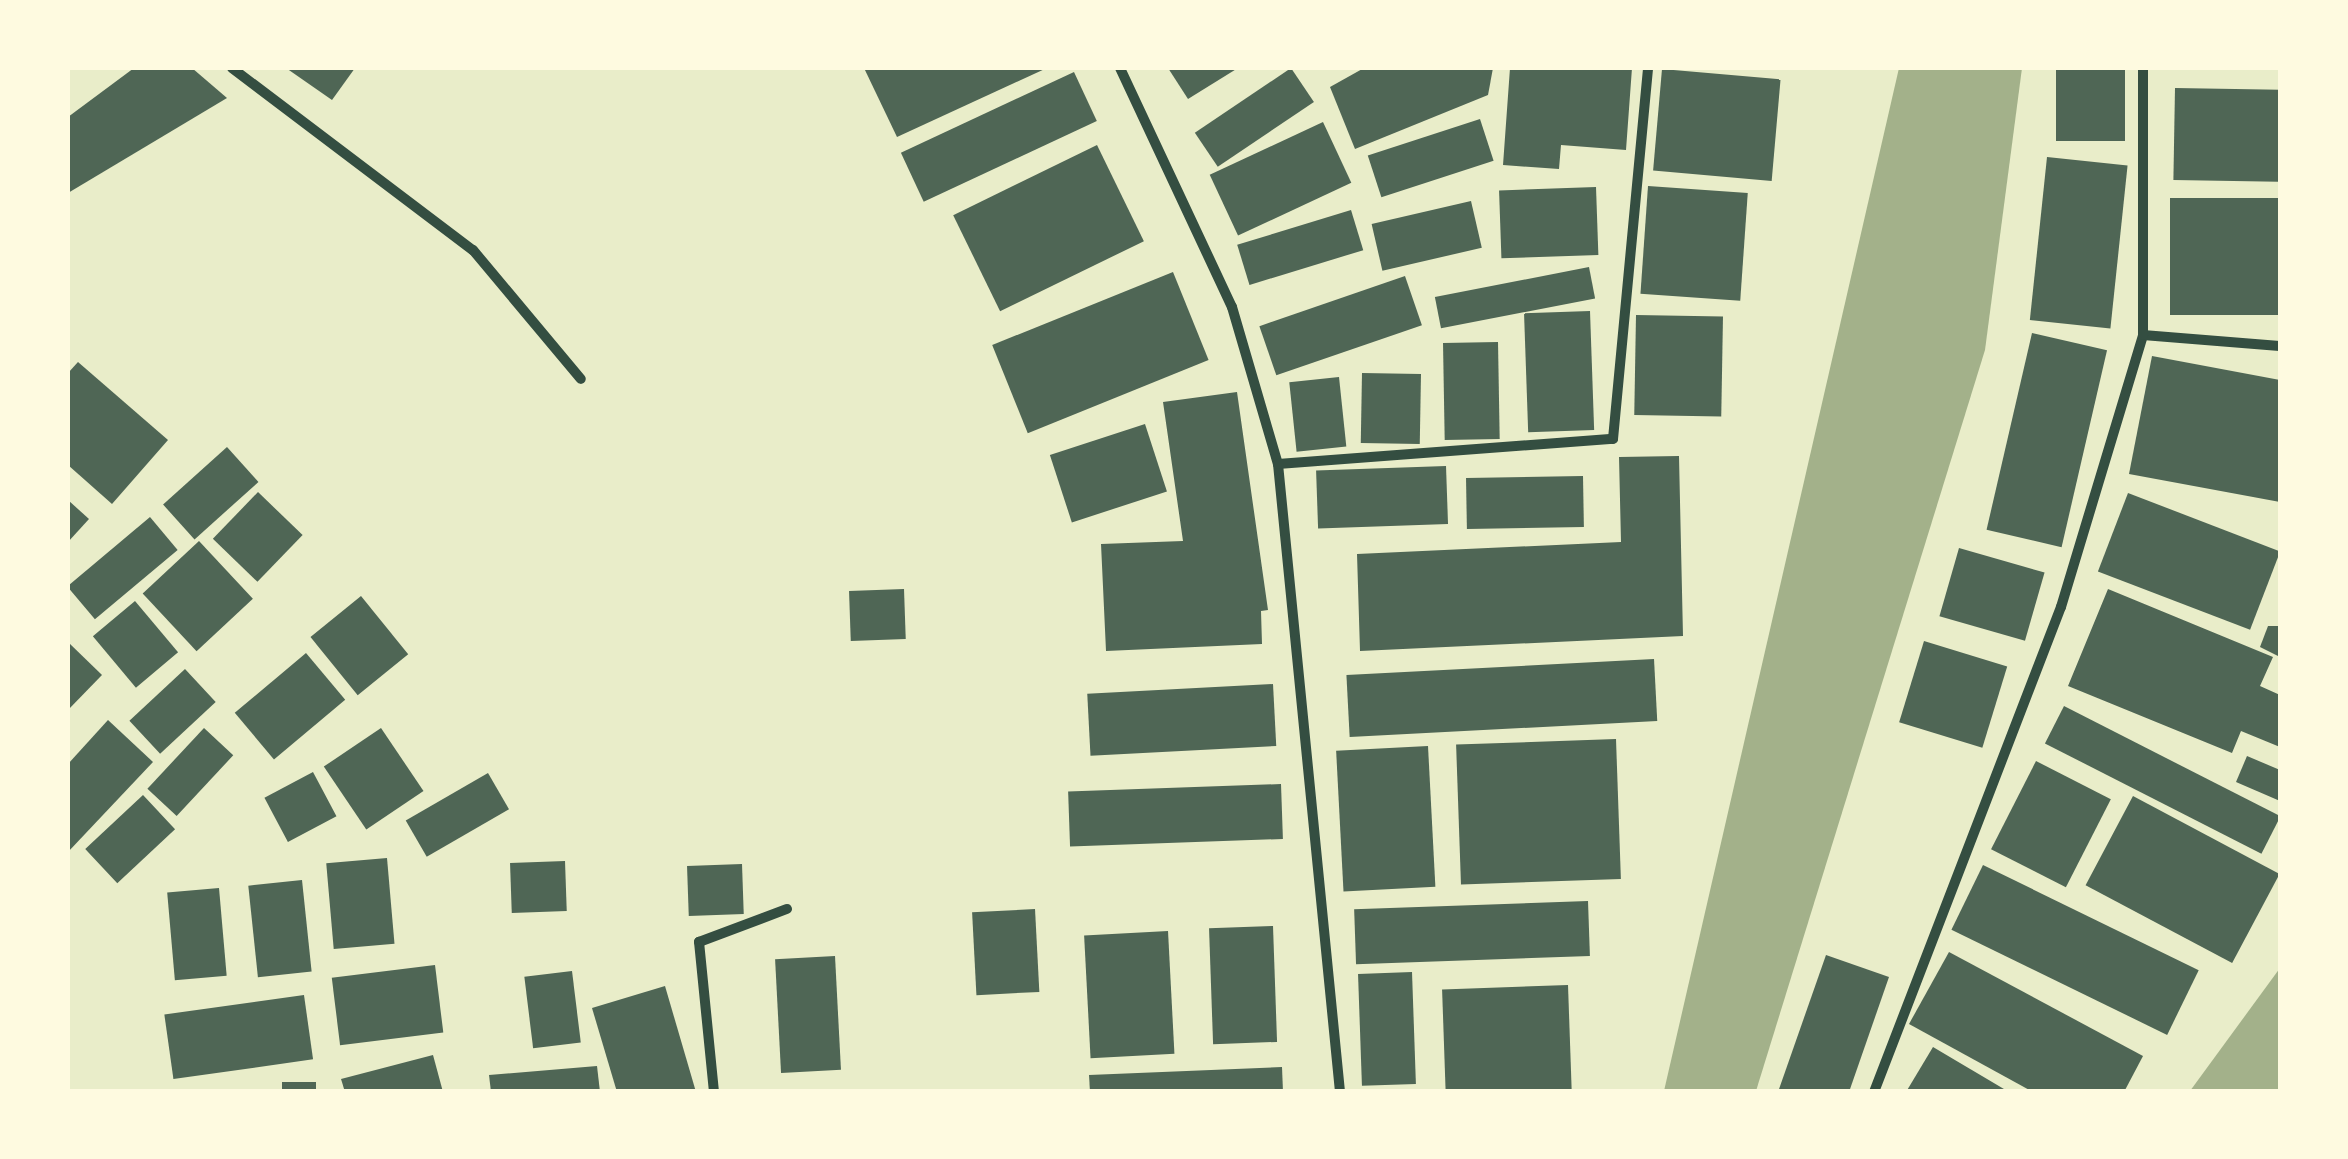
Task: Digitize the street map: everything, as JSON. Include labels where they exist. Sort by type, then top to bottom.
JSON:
[{"type":"street","points":[[232,68],[473,250],[582,380]]},
{"type":"street","points":[[1120,68],[1232,307],[1278,464],[1340,1092]]},
{"type":"street","points":[[1278,464],[1613,439],[1648,68]]},
{"type":"street","points":[[1874,1092],[2061,607],[2143,335],[2143,68]]},
{"type":"street","points":[[2143,335],[2280,346]]},
{"type":"street","points":[[714,1092],[699,942],[787,909]]},
{"type":"shaded area","points":[[1899,68],[2022,68],[1985,350],[1756,1091],[1664,1091]]},
{"type":"shaded area","points":[[2280,968],[2280,1091],[2190,1091]]},
{"type":"building","points":[[134,68],[192,68],[227,98],[68,193],[68,117]]},
{"type":"building","points":[[286,68],[355,68],[332,100]]},
{"type":"building","points":[[864,68],[1047,68],[897,137]]},
{"type":"building","points":[[1168,68],[1238,68],[1188,99]]},
{"type":"building","points":[[1291,68],[1314,102],[1218,167],[1195,133]]},
{"type":"building","points":[[1364,68],[1493,68],[1488,95],[1355,149],[1330,87]]},
{"type":"building","points":[[1510,68],[1632,68],[1626,150],[1561,145],[1559,169],[1503,165]]},
{"type":"building","points":[[2056,68],[2125,68],[2125,141],[2056,141]]},
{"type":"building","points":[[1662,69],[1781,79],[1772,181],[1653,171]]},
{"type":"building","points":[[1074,72],[1097,121],[924,202],[901,153]]},
{"type":"building","points":[[2175,88],[2280,90],[2278,182],[2173,180]]},
{"type":"building","points":[[1480,119],[1494,161],[1381,197],[1368,155]]},
{"type":"building","points":[[1323,122],[1351,183],[1238,236],[1210,175]]},
{"type":"building","points":[[1097,145],[1144,241],[1000,311],[953,215]]},
{"type":"building","points":[[2047,157],[2128,165],[2110,329],[2030,320]]},
{"type":"building","points":[[1648,186],[1748,193],[1740,301],[1640,294]]},
{"type":"building","points":[[1596,187],[1598,255],[1501,258],[1499,190]]},
{"type":"building","points":[[2170,198],[2280,198],[2280,315],[2170,315]]},
{"type":"building","points":[[1471,201],[1482,248],[1382,271],[1372,224]]},
{"type":"building","points":[[1351,210],[1363,250],[1249,285],[1237,245]]},
{"type":"building","points":[[1589,267],[1595,298],[1441,328],[1435,297]]},
{"type":"building","points":[[1173,272],[1209,360],[1028,433],[992,345]]},
{"type":"building","points":[[1405,276],[1422,325],[1276,375],[1259,326]]},
{"type":"building","points":[[1590,311],[1594,430],[1528,432],[1524,313]]},
{"type":"building","points":[[1636,315],[1723,317],[1721,417],[1634,415]]},
{"type":"building","points":[[2032,333],[2107,350],[2062,547],[1987,530]]},
{"type":"building","points":[[1498,342],[1500,439],[1445,440],[1443,343]]},
{"type":"building","points":[[2152,356],[2280,380],[2280,502],[2129,474]]},
{"type":"building","points":[[78,362],[168,440],[112,504],[68,465],[68,373]]},
{"type":"building","points":[[1362,373],[1421,374],[1420,444],[1361,443]]},
{"type":"building","points":[[1339,377],[1346,447],[1297,452],[1289,382]]},
{"type":"building","points":[[1237,392],[1268,610],[1261,611],[1262,644],[1106,651],[1101,544],[1183,541],[1163,402]]},
{"type":"building","points":[[1145,424],[1167,492],[1072,522],[1050,455]]},
{"type":"building","points":[[227,447],[258,482],[195,539],[163,505]]},
{"type":"building","points":[[1679,456],[1683,636],[1360,651],[1357,554],[1621,542],[1619,457]]},
{"type":"building","points":[[1446,466],[1448,524],[1318,529],[1316,471]]},
{"type":"building","points":[[1583,476],[1584,527],[1467,529],[1466,478]]},
{"type":"building","points":[[258,492],[303,535],[257,582],[213,539]]},
{"type":"building","points":[[2128,493],[2280,551],[2250,630],[2098,571]]},
{"type":"building","points":[[68,500],[89,519],[68,542]]},
{"type":"building","points":[[150,517],[178,550],[95,619],[68,586]]},
{"type":"building","points":[[199,541],[253,599],[197,651],[143,594]]},
{"type":"building","points":[[1959,548],[2045,573],[2025,641],[1939,616]]},
{"type":"building","points":[[904,589],[906,639],[851,641],[849,591]]},
{"type":"building","points":[[2108,589],[2273,657],[2260,686],[2280,695],[2280,747],[2241,731],[2232,753],[2068,686]]},
{"type":"building","points":[[361,596],[408,654],[358,695],[310,637]]},
{"type":"building","points":[[135,601],[178,652],[136,688],[93,636]]},
{"type":"building","points":[[2268,626],[2280,626],[2280,657],[2260,647]]},
{"type":"building","points":[[1924,641],[2007,666],[1982,748],[1899,722]]},
{"type":"building","points":[[68,642],[102,675],[68,710]]},
{"type":"building","points":[[306,653],[345,700],[274,760],[235,713]]},
{"type":"building","points":[[1654,659],[1657,721],[1350,737],[1346,675]]},
{"type":"building","points":[[185,669],[216,702],[160,754],[129,721]]},
{"type":"building","points":[[1273,684],[1276,746],[1090,756],[1087,694]]},
{"type":"building","points":[[2064,706],[2280,816],[2261,854],[2045,743]]},
{"type":"building","points":[[108,720],[153,762],[68,852],[68,764]]},
{"type":"building","points":[[204,728],[233,755],[177,816],[147,789]]},
{"type":"building","points":[[381,728],[423,791],[366,830],[324,767]]},
{"type":"building","points":[[1616,739],[1621,879],[1461,884],[1456,745]]},
{"type":"building","points":[[1428,746],[1435,887],[1344,892],[1336,751]]},
{"type":"building","points":[[2247,756],[2280,770],[2280,801],[2236,782]]},
{"type":"building","points":[[2036,761],[2111,799],[2066,887],[1991,849]]},
{"type":"building","points":[[313,772],[336,816],[288,842],[264,798]]},
{"type":"building","points":[[488,773],[509,809],[427,857],[406,820]]},
{"type":"building","points":[[1281,784],[1283,839],[1070,846],[1068,791]]},
{"type":"building","points":[[143,795],[175,829],[117,883],[85,849]]},
{"type":"building","points":[[2133,796],[2280,874],[2232,963],[2086,885]]},
{"type":"building","points":[[387,858],[394,944],[334,949],[326,863]]},
{"type":"building","points":[[565,861],[567,911],[512,913],[510,863]]},
{"type":"building","points":[[742,864],[744,914],[689,916],[687,866]]},
{"type":"building","points":[[1983,865],[2199,970],[2167,1035],[1951,930]]},
{"type":"building","points":[[302,880],[312,971],[258,977],[248,886]]},
{"type":"building","points":[[219,888],[227,976],[175,980],[167,893]]},
{"type":"building","points":[[1588,901],[1590,956],[1356,964],[1354,909]]},
{"type":"building","points":[[1035,909],[1039,992],[976,995],[972,912]]},
{"type":"building","points":[[1273,926],[1277,1042],[1213,1044],[1209,928]]},
{"type":"building","points":[[1168,931],[1174,1054],[1091,1058],[1084,935]]},
{"type":"building","points":[[1949,952],[2143,1056],[2124,1092],[2033,1092],[1909,1024]]},
{"type":"building","points":[[1826,955],[1889,977],[1849,1092],[1778,1092]]},
{"type":"building","points":[[835,956],[841,1070],[781,1073],[775,959]]},
{"type":"building","points":[[435,965],[443,1032],[340,1045],[332,978]]},
{"type":"building","points":[[572,971],[581,1042],[533,1048],[524,977]]},
{"type":"building","points":[[1412,972],[1416,1084],[1362,1086],[1358,974]]},
{"type":"building","points":[[1568,985],[1572,1089],[1446,1092],[1442,989]]},
{"type":"building","points":[[665,986],[696,1092],[617,1092],[592,1008]]},
{"type":"building","points":[[304,995],[313,1059],[173,1079],[164,1015]]},
{"type":"building","points":[[1933,1047],[2009,1092],[1906,1092]]},
{"type":"building","points":[[433,1055],[443,1092],[345,1092],[341,1079]]},
{"type":"building","points":[[597,1066],[600,1092],[491,1092],[489,1075]]},
{"type":"building","points":[[1282,1067],[1283,1092],[1090,1092],[1089,1075]]},
{"type":"building","points":[[282,1082],[316,1082],[316,1092],[282,1092]]}]
